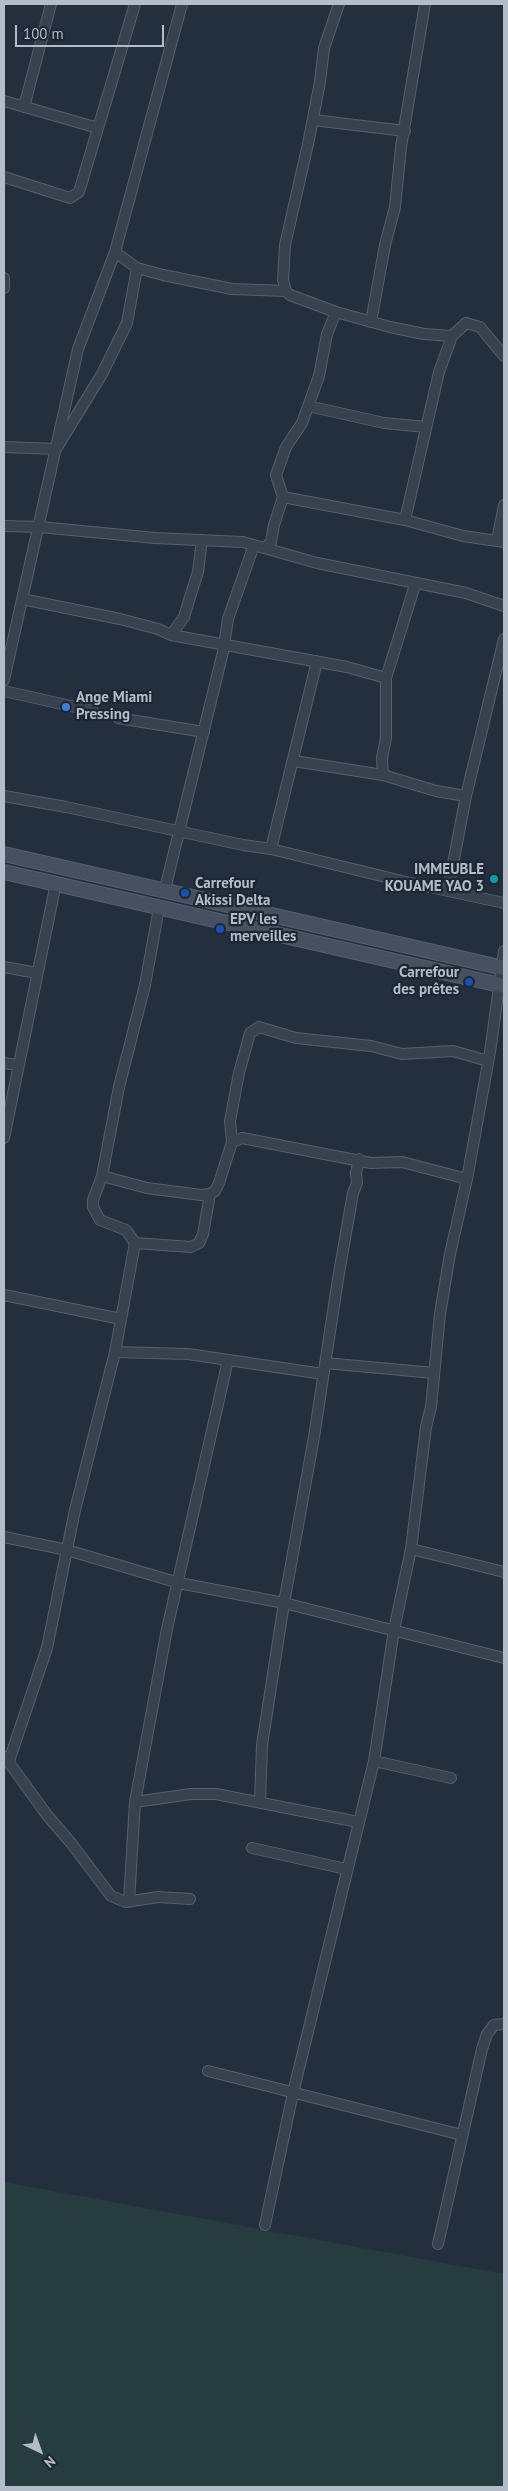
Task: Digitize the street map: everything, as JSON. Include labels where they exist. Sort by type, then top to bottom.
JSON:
[{"type":"main road","points":[[4,854],[164,889],[502,968]]},
{"type":"main road","points":[[4,872],[501,985]]},
{"type":"street","points":[[24,106],[51,4]]},
{"type":"street","points":[[4,177],[70,198],[78,192],[135,4]]},
{"type":"street","points":[[4,680],[40,527],[78,349],[115,252],[182,4]]},
{"type":"street","points":[[339,4],[324,48],[313,120],[285,245],[282,280],[286,291],[290,295],[336,312],[424,334],[452,336]]},
{"type":"street","points":[[371,322],[384,244],[395,207],[401,147],[425,4]]},
{"type":"street","points":[[4,102],[98,128]]},
{"type":"street","points":[[313,120],[405,131]]},
{"type":"street","points":[[115,252],[137,268],[232,289],[286,291]]},
{"type":"street","points":[[56,449],[102,374],[127,323],[137,268]]},
{"type":"street","points":[[4,278],[4,288]]},
{"type":"street","points":[[264,548],[271,542],[283,497],[276,475],[286,447],[296,434],[308,406],[318,376],[327,334],[336,312]]},
{"type":"street","points":[[405,520],[439,372],[452,336],[466,323],[480,327],[504,356]]},
{"type":"street","points":[[308,406],[384,423],[426,427]]},
{"type":"street","points":[[4,447],[56,449]]},
{"type":"street","points":[[283,497],[405,520],[463,536],[501,542],[504,505]]},
{"type":"street","points":[[4,526],[243,542],[317,563],[415,585],[466,593],[504,606]]},
{"type":"street","points":[[171,635],[184,616],[198,572],[202,540]]},
{"type":"street","points":[[164,889],[204,732],[224,646],[228,619],[254,545]]},
{"type":"street","points":[[383,775],[382,758],[386,738],[386,678],[415,585]]},
{"type":"street","points":[[22,599],[120,619],[158,629],[171,635],[224,646],[251,648],[317,661],[386,678]]},
{"type":"street","points":[[448,890],[466,796],[504,639]]},
{"type":"street","points":[[271,849],[317,661]]},
{"type":"street","points":[[4,691],[93,711]]},
{"type":"street","points":[[118,718],[204,732]]},
{"type":"street","points":[[294,761],[383,775],[436,791],[466,796]]},
{"type":"street","points":[[4,796],[271,849],[504,903]]},
{"type":"street","points":[[4,1138],[17,1065],[56,883]]},
{"type":"street","points":[[159,908],[144,985],[121,1078],[102,1176],[93,1200],[95,1212],[100,1220],[126,1230],[135,1243],[115,1352],[75,1510],[47,1648],[6,1758],[47,1815],[72,1843],[111,1896],[118,1901],[158,1897],[190,1899]]},
{"type":"street","points":[[265,2225],[292,2093],[374,1762],[394,1630],[411,1550],[449,1262],[467,1179],[488,1061],[501,985],[504,950]]},
{"type":"street","points":[[4,967],[37,973]]},
{"type":"street","points":[[102,1176],[147,1188],[201,1195],[210,1194],[215,1191],[220,1183],[232,1142],[230,1121],[238,1073],[250,1033],[258,1027],[296,1038],[370,1046],[402,1054],[453,1051],[488,1061]]},
{"type":"street","points":[[4,1063],[17,1065]]},
{"type":"street","points":[[232,1142],[242,1138],[360,1159],[371,1163],[402,1162],[467,1179]]},
{"type":"street","points":[[260,1802],[262,1745],[284,1603],[314,1438],[323,1374],[360,1159]]},
{"type":"street","points":[[135,1243],[192,1247],[199,1243],[203,1234],[210,1194]]},
{"type":"street","points":[[4,1295],[121,1319]]},
{"type":"street","points":[[115,1352],[188,1354],[323,1374]]},
{"type":"street","points":[[129,1901],[135,1802],[167,1629],[179,1583],[228,1360]]},
{"type":"street","points":[[325,1363],[434,1373]]},
{"type":"street","points":[[4,1537],[67,1550],[179,1583],[284,1603],[504,1658]]},
{"type":"street","points":[[411,1550],[504,1572]]},
{"type":"street","points":[[374,1762],[451,1778]]},
{"type":"street","points":[[135,1802],[191,1794],[216,1794],[358,1822]]},
{"type":"street","points":[[252,1848],[346,1869]]},
{"type":"street","points":[[438,2244],[487,2034],[494,2026],[504,2024]]},
{"type":"street","points":[[208,2071],[462,2135]]},
{"type":"green space","points":[[4,2182],[504,2274],[504,2487],[4,2487]]},
{"type":"place","name":"Ange Miami Pressing","points":[[66,707]]},
{"type":"place","name":"IMMEUBLE KOUAME YAO 3","points":[[494,879]]},
{"type":"place","name":"Carrefour Akissi Delta","points":[[185,893]]},
{"type":"place","name":"EPV les merveilles","points":[[220,929]]},
{"type":"place","name":"Carrefour des prêtes","points":[[469,982]]}]
